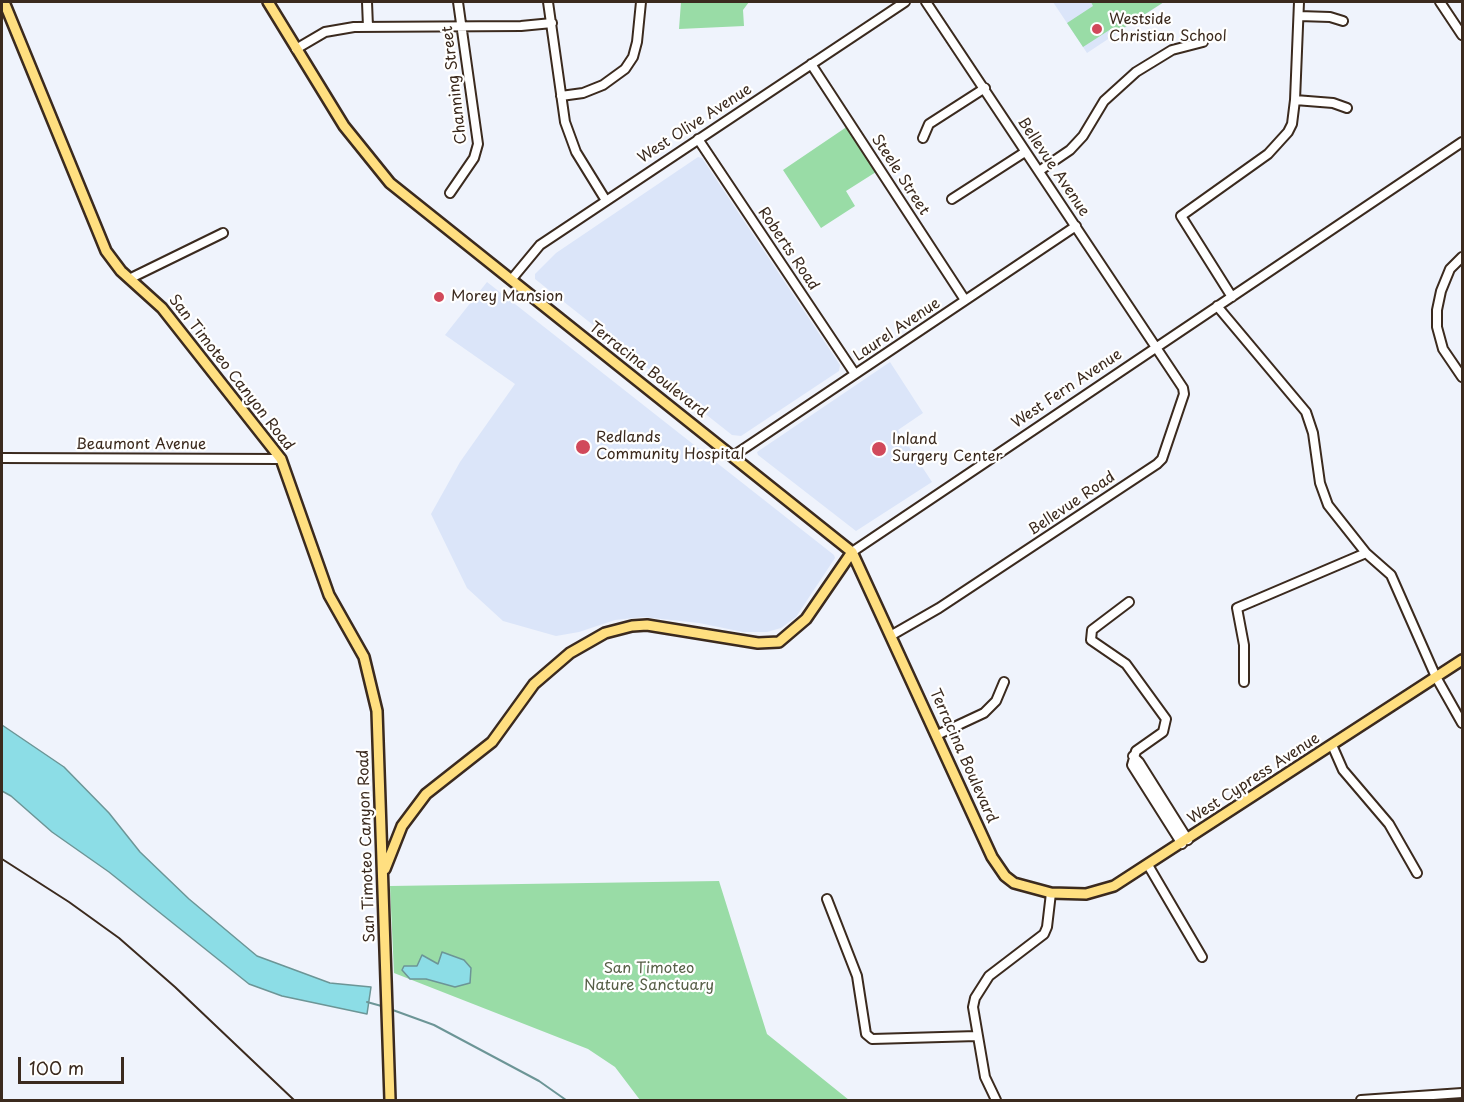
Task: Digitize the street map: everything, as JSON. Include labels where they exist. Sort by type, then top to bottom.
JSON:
[{"type":"main road","name":"San Timoteo Canyon Road","points":[[4,2],[106,251],[162,308],[281,459],[329,595],[364,657],[373,684],[377,711],[390,1101]]},
{"type":"main road","name":"Terracina Boulevard","points":[[268,2],[344,126],[390,183],[852,552],[998,867],[1014,883],[1051,893]]},
{"type":"main road","name":"West Fern Avenue","points":[[384,873],[402,826],[426,794],[492,742],[534,684],[570,653],[605,633],[632,626],[647,625],[758,643],[779,642],[806,619],[852,552]]},
{"type":"main road","name":"West Cypress Avenue","points":[[1051,893],[1086,894],[1114,886],[1462,660]]},
{"type":"main road","name":"San Timoteo Canyon Road","points":[[385,1101],[384,1051],[387,1037]]},
{"type":"street","points":[[367,2],[368,27]]},
{"type":"street","name":"Channing Street","points":[[450,193],[474,158],[477,144],[458,2]]},
{"type":"street","points":[[548,2],[565,122],[576,152],[605,199]]},
{"type":"street","points":[[561,96],[583,93],[603,85],[625,69],[633,57],[637,42],[641,2]]},
{"type":"street","name":"West Olive Avenue","points":[[511,280],[540,245],[605,199],[905,2]]},
{"type":"street","name":"Bellevue Avenue","points":[[926,2],[1156,348]]},
{"type":"street","points":[[1232,297],[1181,216],[1282,142],[1292,124],[1299,2]]},
{"type":"street","points":[[1440,2],[1462,35]]},
{"type":"street","points":[[1299,16],[1330,17],[1343,21]]},
{"type":"street","points":[[296,49],[336,28],[521,26],[552,23]]},
{"type":"street","points":[[1039,171],[1070,150],[1083,136],[1104,101],[1136,72],[1173,50],[1203,42]]},
{"type":"street","name":"Steele Street","points":[[811,64],[965,300]]},
{"type":"street","points":[[923,138],[929,124],[985,88]]},
{"type":"street","points":[[1294,100],[1333,103],[1347,108]]},
{"type":"street","name":"Roberts Road","points":[[698,139],[855,374]]},
{"type":"street","name":"West Fern Avenue","points":[[852,552],[1462,142]]},
{"type":"street","points":[[952,199],[1025,152]]},
{"type":"street","name":"Laurel Avenue","points":[[733,456],[1076,226]]},
{"type":"street","points":[[131,278],[223,234]]},
{"type":"street","points":[[1462,256],[1450,269],[1441,291],[1437,310],[1437,327],[1443,349],[1462,377]]},
{"type":"street","points":[[1217,306],[1306,412],[1313,433],[1323,494],[1366,553],[1391,575],[1436,678],[1462,723]]},
{"type":"street","name":"Bellevue Road","points":[[892,635],[949,602],[1162,459],[1184,394],[1183,388],[1156,348]]},
{"type":"street","name":"Beaumont Avenue","points":[[2,458],[281,459]]},
{"type":"street","points":[[1244,682],[1244,645],[1237,608],[1366,553]]},
{"type":"street","points":[[1129,602],[1096,627],[1091,635],[1094,644],[1126,664],[1166,719],[1162,732],[1133,756],[1185,842]]},
{"type":"street","points":[[937,735],[984,713],[996,701],[1004,682]]},
{"type":"street","points":[[1332,745],[1343,770],[1389,824],[1417,873]]},
{"type":"street","points":[[1148,864],[1202,957]]},
{"type":"street","points":[[996,1101],[985,1077],[973,1007],[981,984],[1044,934],[1051,893]]},
{"type":"street","points":[[827,899],[857,975],[866,1034],[872,1039],[977,1036]]},
{"type":"street","points":[[1361,1101],[1451,1098],[1462,1093]]},
{"type":"shaded area","name":"Westside Christian School","points":[[1053,2],[1164,2],[1087,53]]},
{"type":"shaded area","points":[[698,157],[702,158],[840,365],[839,371],[741,436],[732,435],[535,279],[535,274],[556,253]]},
{"type":"shaded area","name":"Redlands Community Hospital","points":[[487,282],[834,555],[835,558],[796,617],[781,628],[767,632],[743,632],[699,623],[643,617],[615,620],[579,632],[556,636],[503,621],[467,588],[431,514],[460,462],[515,384],[445,335]]},
{"type":"shaded area","points":[[890,362],[923,413],[898,430],[932,482],[856,531],[757,452]]},
{"type":"green space","points":[[681,2],[749,2],[743,10],[744,26],[679,29]]},
{"type":"green space","name":"Westside Christian School","points":[[1091,2],[1164,2],[1114,34],[1111,29],[1083,47],[1067,23],[1093,6]]},
{"type":"green space","points":[[848,126],[876,172],[846,191],[855,206],[821,228],[783,170]]},
{"type":"green space","name":"San Timoteo Nature Sanctuary","points":[[719,881],[767,1034],[849,1100],[640,1100],[615,1067],[588,1049],[394,973],[390,886]]},
{"type":"water","points":[[2,725],[64,767],[109,813],[140,852],[189,899],[257,956],[330,983],[371,987],[367,1014],[282,996],[249,984],[109,872],[52,832],[11,796],[2,791]]},
{"type":"water","points":[[442,952],[464,960],[471,968],[470,983],[455,987],[426,979],[410,979],[402,970],[404,966],[417,966],[422,955],[438,964]]},
{"type":"waterway","points":[[367,1002],[385,1007]]},
{"type":"waterway","points":[[390,1009],[434,1025],[539,1081],[566,1100]]},
{"type":"railway","points":[[2,859],[69,902],[119,938],[175,987],[294,1100]]},
{"type":"place","name":"Westside Christian School","points":[[1097,29]]},
{"type":"place","name":"Morey Mansion","points":[[439,297]]},
{"type":"place","name":"Redlands Community Hospital","points":[[583,447]]},
{"type":"place","name":"Inland Surgery Center","points":[[879,449]]}]
